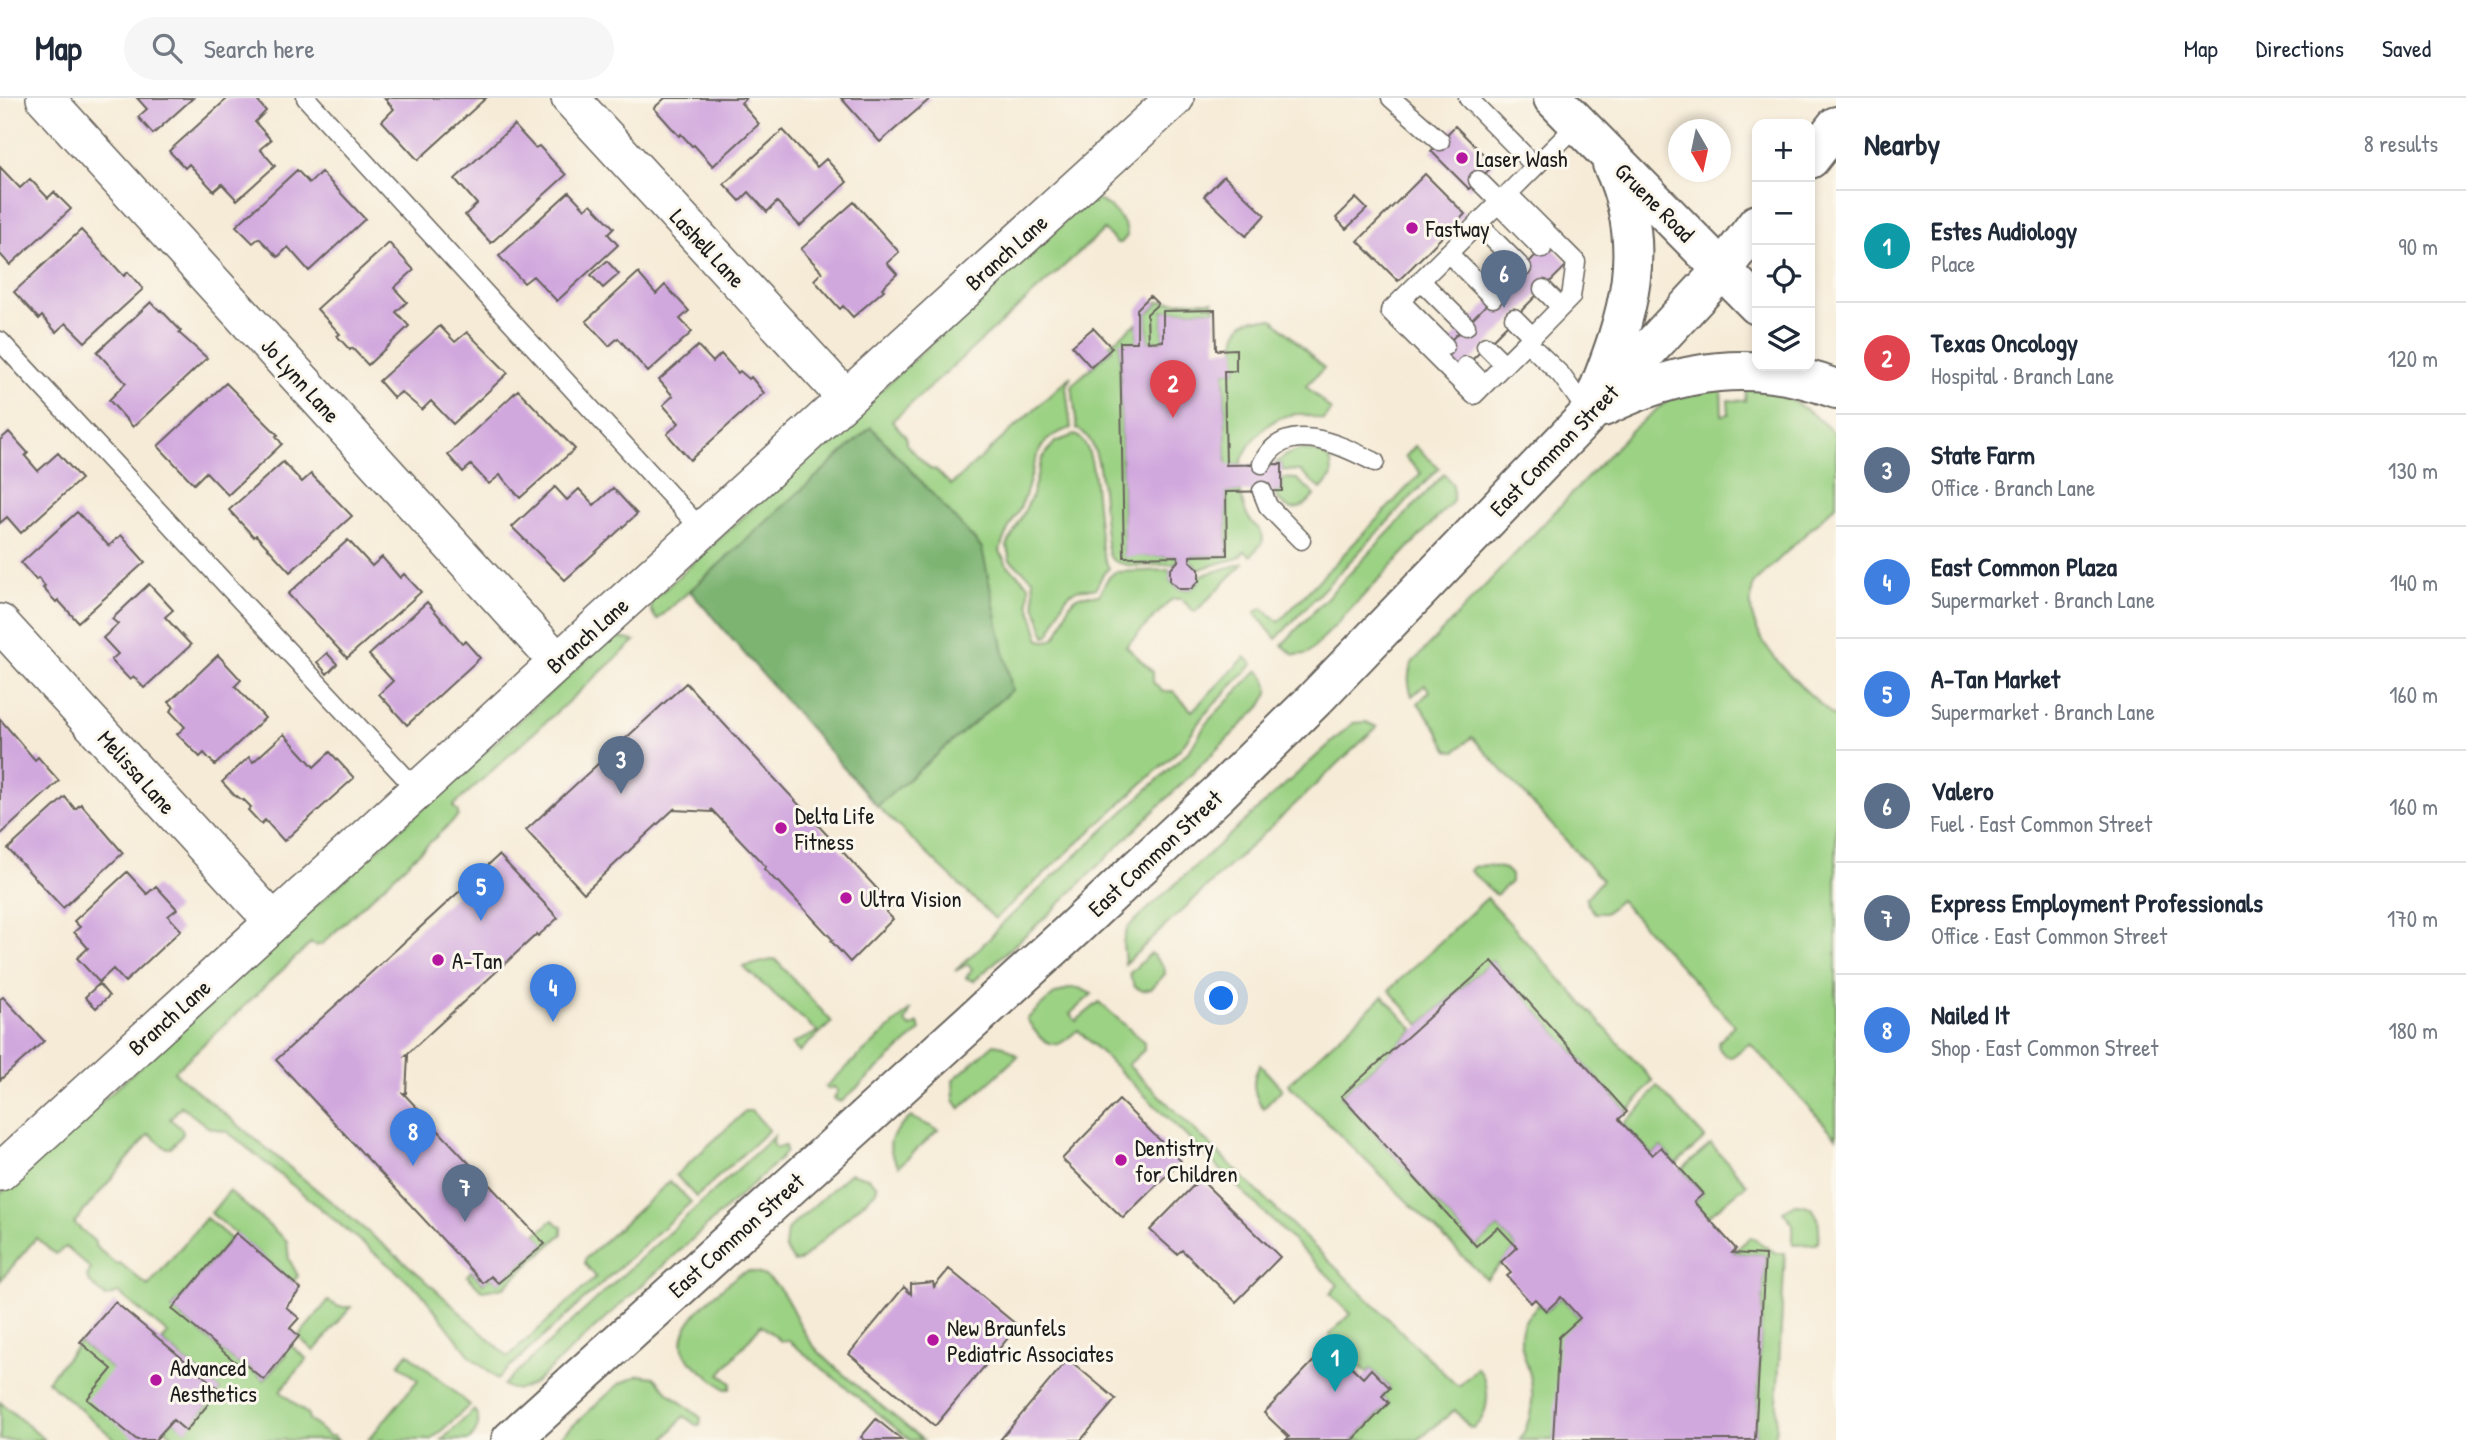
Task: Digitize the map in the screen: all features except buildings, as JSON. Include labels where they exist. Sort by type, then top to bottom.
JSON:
[{"type":"main road","name":"Gruene Road","points":[[1565,111],[1752,300]]},
{"type":"main road","points":[[1815,153],[1836,126]]},
{"type":"main road","points":[[1589,414],[1618,338],[1634,266],[1634,247],[1627,205],[1607,153]]},
{"type":"main road","name":"East Common Street","points":[[511,1440],[1068,934],[1219,793],[1314,700],[1589,414],[1722,270],[1752,231]]},
{"type":"main road","points":[[1815,363],[1836,386]]},
{"type":"main road","points":[[1589,414],[1617,400],[1672,381],[1725,371],[1779,372],[1836,386]]},
{"type":"street","name":"Jo Lynn Lane","points":[[45,98],[558,662]]},
{"type":"street","name":"Lashell Lane","points":[[570,98],[846,398]]},
{"type":"street","name":"Branch Lane","points":[[0,1172],[1175,98]]},
{"type":"street","name":"Melissa Lane","points":[[0,623],[274,922]]},
{"type":"lane","points":[[306,98],[702,530]]},
{"type":"lane","points":[[1391,98],[1440,141]]},
{"type":"lane","points":[[1468,98],[1535,166]]},
{"type":"lane","points":[[1478,180],[1502,200],[1576,262],[1568,275],[1571,297],[1474,395],[1390,311],[1502,200],[1535,166],[1565,111]]},
{"type":"lane","points":[[1502,200],[1542,249]]},
{"type":"lane","points":[[1478,224],[1522,268]]},
{"type":"lane","points":[[1448,253],[1493,298]]},
{"type":"lane","points":[[1421,281],[1466,326]]},
{"type":"lane","points":[[1543,289],[1561,307]]},
{"type":"lane","points":[[1400,301],[1445,346]]},
{"type":"lane","points":[[1514,318],[1589,414]]},
{"type":"lane","points":[[0,341],[417,790]]},
{"type":"lane","points":[[1486,346],[1504,364]]},
{"type":"lane","points":[[1466,366],[1484,385]]},
{"type":"lane","points":[[1262,464],[1273,449],[1283,442],[1302,438],[1332,442],[1376,462]]},
{"type":"lane","points":[[1262,491],[1268,506],[1301,540]]},
{"type":"green space","points":[[1096,199],[1112,209],[1121,219],[1127,236],[1121,243],[1117,243],[1104,230],[892,421],[906,437],[906,444],[930,469],[936,470],[951,485],[1071,376],[1066,387],[1071,428],[1057,433],[1041,448],[1023,501],[1000,551],[1007,565],[1029,585],[1029,604],[1040,640],[1048,641],[1054,638],[1072,602],[1082,595],[1099,595],[1108,578],[1115,572],[1170,570],[1170,581],[1179,589],[1191,589],[1199,581],[1199,576],[1244,563],[1195,612],[1181,599],[1172,599],[1126,646],[1153,672],[1153,682],[1163,692],[1173,691],[1192,711],[1245,657],[1253,664],[1203,716],[1181,748],[995,919],[877,806],[1012,690],[871,428],[657,620],[651,606],[653,600],[1083,204]]},
{"type":"green space","points":[[1213,301],[1215,310],[1163,311],[1163,341],[1148,342],[1147,314],[1158,305],[1156,302]]},
{"type":"green space","points":[[1273,319],[1324,368],[1306,386],[1331,410],[1323,420],[1301,414],[1280,418],[1256,437],[1240,465],[1226,465],[1224,371],[1236,371],[1237,332],[1246,322]]},
{"type":"green space","points":[[1137,323],[1137,342],[1120,343],[1124,556],[1178,556],[1176,564],[1131,565],[1122,564],[1110,557],[1095,450],[1087,437],[1077,429],[1072,385],[1112,349],[1109,345]]},
{"type":"green space","points":[[1721,384],[1722,415],[1729,414],[1728,400],[1745,401],[1747,385],[1796,403],[1836,435],[1836,505],[1754,583],[1751,603],[1754,622],[1775,658],[1836,719],[1836,1137],[1750,1043],[1732,1057],[1722,1053],[1718,1043],[1734,1025],[1620,900],[1605,913],[1595,913],[1586,898],[1602,880],[1472,737],[1456,751],[1449,751],[1418,703],[1430,691],[1425,685],[1412,696],[1409,683],[1412,663],[1632,430],[1672,397]]},
{"type":"green space","points":[[871,427],[982,548],[1012,690],[877,806],[690,591]]},
{"type":"green space","points":[[1074,435],[1083,442],[1090,455],[1100,537],[1109,568],[1096,588],[1074,591],[1065,599],[1049,635],[1045,636],[1035,604],[1033,579],[1010,560],[1007,546],[1031,498],[1042,459],[1055,442]]},
{"type":"green space","points":[[1415,446],[1439,468],[1276,639],[1255,613],[1262,608],[1279,622],[1421,473],[1405,457]]},
{"type":"green space","points":[[1301,449],[1323,454],[1331,462],[1332,476],[1321,489],[1300,471],[1282,470],[1282,464],[1275,464],[1286,455]]},
{"type":"green space","points":[[1444,474],[1453,485],[1453,501],[1312,650],[1306,654],[1294,655],[1282,645]]},
{"type":"green space","points":[[1282,478],[1297,479],[1315,495],[1298,508],[1288,508],[1274,491],[1282,491]]},
{"type":"green space","points":[[1226,492],[1241,492],[1245,511],[1261,532],[1263,541],[1251,556],[1245,551],[1238,558],[1199,569],[1190,561],[1190,556],[1227,555]]},
{"type":"green space","points":[[612,636],[635,641],[453,806],[458,816],[322,944],[316,946],[311,943],[174,1072],[421,1276],[508,1357],[596,1277],[585,1264],[585,1259],[670,1181],[691,1202],[497,1379],[471,1357],[419,1290],[234,1137],[227,1132],[208,1127],[181,1106],[170,1119],[182,1129],[183,1134],[171,1148],[166,1148],[149,1134],[74,1223],[116,1264],[120,1263],[148,1286],[206,1218],[231,1239],[172,1309],[238,1364],[241,1361],[264,1380],[286,1355],[284,1353],[290,1345],[307,1359],[280,1391],[308,1415],[309,1420],[338,1440],[178,1440],[165,1429],[173,1420],[186,1430],[220,1390],[162,1341],[168,1334],[119,1293],[106,1297],[89,1282],[87,1276],[91,1269],[66,1247],[55,1254],[36,1238],[0,1281],[0,1194]]},
{"type":"green space","points":[[1258,670],[1268,686],[1262,705],[1050,913],[974,981],[966,978],[972,969],[968,964],[955,971],[1190,750],[1208,721]]},
{"type":"green space","points":[[1366,722],[1377,727],[1125,964],[1123,942],[1128,927],[1353,723]]},
{"type":"green space","points":[[1487,865],[1505,869],[1511,875],[1511,882],[1496,895],[1470,871],[1473,867]]},
{"type":"green space","points":[[1487,898],[1653,1081],[1627,1112],[1492,961],[1420,1025],[1389,990]]},
{"type":"green space","points":[[1151,953],[1164,967],[1165,974],[1151,989],[1143,991],[1135,987],[1129,974]]},
{"type":"green space","points":[[775,959],[832,1022],[799,1052],[792,1044],[818,1032],[743,967]]},
{"type":"green space","points":[[1070,988],[1079,988],[1092,994],[1070,1014],[1076,1021],[1099,1002],[1144,1042],[1144,1050],[1128,1065],[1454,1383],[1459,1386],[1477,1368],[1487,1390],[1486,1407],[1479,1423],[1473,1428],[1469,1427],[1455,1410],[1418,1440],[1353,1440],[1389,1403],[1382,1396],[1390,1388],[1371,1369],[1367,1373],[1331,1339],[1330,1334],[1350,1314],[1330,1294],[1338,1285],[1078,1030],[1058,1044],[1039,1036],[1027,1019],[1053,995]]},
{"type":"green space","points":[[1383,996],[1414,1030],[1341,1096],[1476,1246],[1498,1227],[1517,1247],[1486,1279],[1288,1084]]},
{"type":"green space","points":[[911,1009],[905,1023],[911,1027],[918,1023],[920,1031],[841,1102],[834,1099],[838,1091],[834,1087],[825,1087]]},
{"type":"green space","points":[[994,1044],[1004,1046],[1018,1056],[960,1109],[954,1100],[953,1080]]},
{"type":"green space","points":[[1260,1065],[1282,1089],[1264,1108],[1254,1087]]},
{"type":"green space","points":[[1657,1086],[1705,1138],[1676,1164],[1661,1147],[1652,1155],[1623,1124],[1641,1108]]},
{"type":"green space","points":[[746,1111],[752,1111],[769,1130],[696,1197],[676,1175]]},
{"type":"green space","points":[[911,1117],[938,1130],[899,1166],[890,1145],[895,1133]]},
{"type":"green space","points":[[774,1136],[772,1144],[776,1148],[785,1146],[786,1151],[780,1159],[536,1382],[520,1389],[503,1385]]},
{"type":"green space","points":[[1711,1144],[1747,1184],[1707,1217],[1694,1202],[1703,1193],[1681,1170]]},
{"type":"green space","points":[[850,1173],[868,1178],[877,1186],[876,1191],[800,1261],[794,1262],[785,1248],[787,1230]]},
{"type":"green space","points":[[229,1191],[287,1241],[289,1259],[298,1276],[293,1282],[211,1213]]},
{"type":"green space","points":[[1795,1204],[1809,1207],[1816,1215],[1819,1241],[1816,1244],[1793,1245],[1793,1224],[1783,1211]]},
{"type":"green space","points":[[553,1220],[562,1227],[562,1234],[504,1287],[483,1291],[467,1276],[471,1271],[483,1283],[491,1276],[498,1283],[544,1244],[536,1234]]},
{"type":"green space","points":[[1751,1237],[1776,1253],[1785,1253],[1775,1440],[1755,1440],[1765,1255],[1732,1253]]},
{"type":"green space","points":[[748,1271],[772,1280],[787,1299],[805,1334],[817,1350],[923,1440],[910,1440],[789,1341],[781,1341],[761,1325],[720,1374],[731,1383],[730,1389],[725,1389],[700,1370],[687,1357],[682,1346],[689,1323],[719,1290],[738,1275]]},
{"type":"green space","points":[[1561,1297],[1580,1318],[1553,1440],[1520,1440],[1527,1425],[1532,1401],[1530,1375],[1521,1341],[1522,1328],[1539,1304],[1546,1311]]},
{"type":"green space","points":[[328,1301],[339,1307],[351,1307],[314,1351],[298,1337]]},
{"type":"green space","points":[[80,1342],[112,1369],[137,1440],[116,1440],[47,1381]]},
{"type":"green space","points":[[408,1353],[470,1405],[431,1440],[368,1440],[418,1380],[399,1364]]},
{"type":"green space","points":[[639,1375],[654,1377],[669,1393],[701,1418],[700,1425],[684,1416],[664,1440],[557,1440],[619,1384]]},
{"type":"green space","points":[[0,1402],[45,1440],[0,1440]]},
{"type":"green space","points":[[474,1410],[478,1426],[469,1440],[442,1440]]},
{"type":"place","name":"Laser Wash","points":[[1462,158]]},
{"type":"place","name":"Fastway","points":[[1412,228]]},
{"type":"place","name":"Valero","points":[[1504,308]]},
{"type":"place","name":"Texas Oncology","points":[[1173,418]]},
{"type":"place","name":"State Farm","points":[[621,794]]},
{"type":"place","name":"Delta Life Fitness","points":[[781,828]]},
{"type":"place","name":"Ultra Vision","points":[[846,898]]},
{"type":"place","name":"A-Tan Market","points":[[481,921]]},
{"type":"place","name":"A-Tan","points":[[438,960]]},
{"type":"place","name":"East Common Plaza","points":[[553,1022]]},
{"type":"place","name":"Dentistry for Children","points":[[1121,1160]]},
{"type":"place","name":"Nailed It","points":[[413,1166]]},
{"type":"place","name":"Express Employment Professionals","points":[[465,1222]]},
{"type":"place","name":"New Braunfels Pediatric Associates","points":[[933,1340]]},
{"type":"place","name":"Advanced Aesthetics","points":[[156,1380]]},
{"type":"place","name":"Estes Audiology","points":[[1335,1392]]}]
